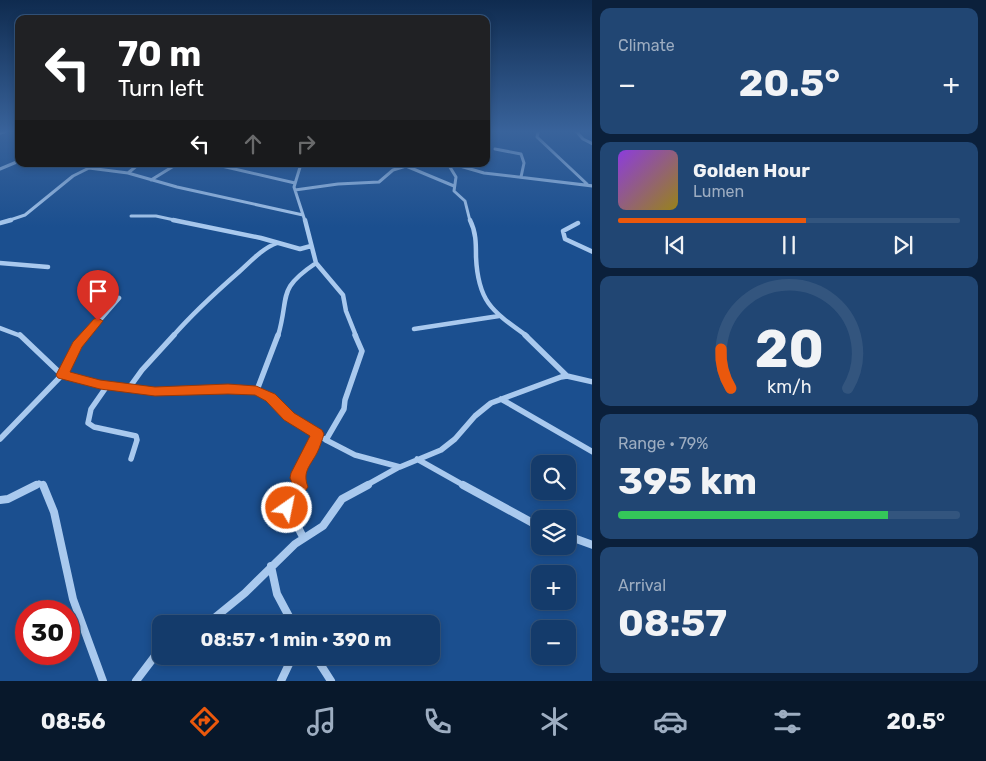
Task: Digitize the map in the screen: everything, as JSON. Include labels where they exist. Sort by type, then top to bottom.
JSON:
[{"type":"street","points":[[0,169],[12,164]]},
{"type":"street","points":[[521,177],[524,164]]},
{"type":"street","points":[[567,164],[587,184]]},
{"type":"street","points":[[128,173],[135,167]]},
{"type":"street","points":[[151,180],[171,167]]},
{"type":"street","points":[[226,167],[295,183]]},
{"type":"street","points":[[300,167],[295,183],[295,190],[316,263],[343,295],[346,311],[362,351],[345,400],[344,409],[326,440]]},
{"type":"street","points":[[295,190],[338,184],[379,182],[393,170],[403,167]]},
{"type":"street","points":[[408,167],[454,186]]},
{"type":"street","points":[[450,167],[456,177],[454,191],[467,204],[469,218],[475,230],[476,271],[488,305],[499,316],[529,338],[567,376],[592,382]]},
{"type":"street","points":[[463,167],[484,173],[592,186]]},
{"type":"street","points":[[0,223],[30,212],[83,169],[95,168],[128,173],[303,216]]},
{"type":"street","points":[[131,216],[156,216],[300,249],[311,246]]},
{"type":"street","points":[[578,223],[563,231],[565,238],[592,252]]},
{"type":"street","points":[[129,388],[142,370],[196,311],[252,260],[270,245],[277,243]]},
{"type":"street","points":[[0,263],[48,267]]},
{"type":"street","points":[[256,390],[282,325],[285,295],[288,287],[299,274],[316,263]]},
{"type":"street","points":[[0,439],[62,375],[78,345],[119,298]]},
{"type":"street","points":[[414,329],[499,316]]},
{"type":"street","points":[[0,328],[19,334],[62,375],[107,386],[167,392],[228,389],[256,390],[270,398],[289,417],[354,455],[400,467]]},
{"type":"street","points":[[218,615],[245,593],[303,537],[323,526],[342,499],[400,467],[441,450],[455,439],[462,429],[484,408],[501,399],[567,376]]},
{"type":"street","points":[[107,386],[91,409],[88,423],[94,427],[136,436],[137,440],[132,459]]},
{"type":"street","points":[[501,399],[592,452]]},
{"type":"street","points":[[303,537],[286,504],[301,487],[297,478],[300,466],[311,451],[318,434]]},
{"type":"street","points":[[417,459],[531,523]]},
{"type":"street","points":[[0,500],[8,499],[39,484],[43,484],[46,488],[54,512],[72,599],[93,650],[102,681]]},
{"type":"street","points":[[576,539],[592,545]]},
{"type":"street","points":[[271,566],[277,594],[288,615]]},
{"type":"street","points":[[136,681],[152,660]]},
{"type":"street","points":[[280,681],[288,665]]},
{"type":"street","points":[[321,665],[331,681]]},
{"type":"route","points":[[98,321],[78,345],[62,375],[100,385],[155,392],[228,389],[256,390],[267,395],[289,417],[318,434],[311,451],[300,466],[297,478],[301,487],[286,504],[287,508]]}]
